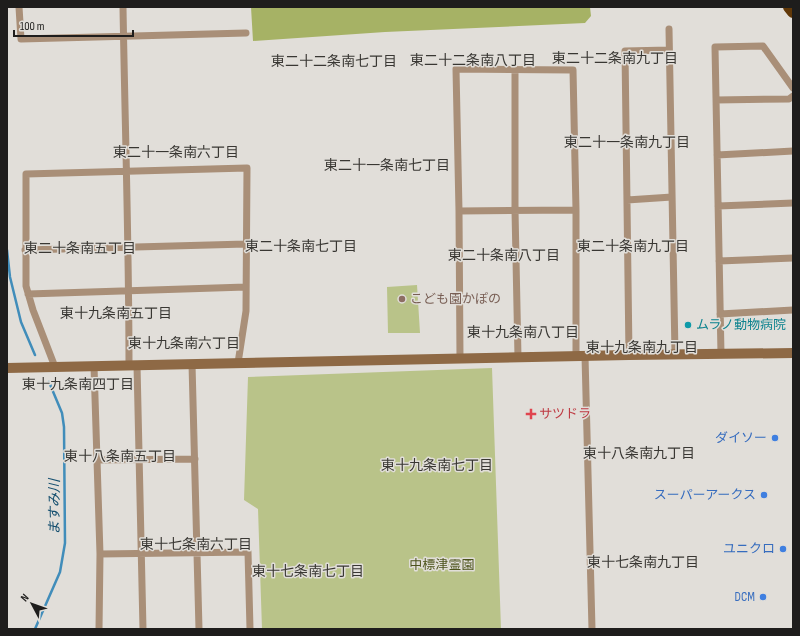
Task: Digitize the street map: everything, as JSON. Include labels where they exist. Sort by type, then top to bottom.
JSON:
[{"type":"highway","points":[[789,7],[793,12]]},
{"type":"street","points":[[19,7],[21,39],[246,33]]},
{"type":"street","points":[[123,7],[129,291],[142,554],[143,629]]},
{"type":"street","points":[[669,29],[675,354]]},
{"type":"street","points":[[721,354],[715,48],[763,46],[793,88]]},
{"type":"street","points":[[629,355],[625,51],[669,50]]},
{"type":"street","points":[[460,358],[456,69],[574,70],[576,210],[592,629]]},
{"type":"street","points":[[514,70],[518,357]]},
{"type":"street","points":[[716,100],[789,99],[793,96]]},
{"type":"street","points":[[717,155],[793,151]]},
{"type":"street","points":[[55,367],[26,286],[26,174],[247,168],[246,311],[238,363]]},
{"type":"street","points":[[627,200],[672,197]]},
{"type":"street","points":[[718,206],[793,203]]},
{"type":"street","points":[[459,211],[576,210]]},
{"type":"street","points":[[25,250],[246,244]]},
{"type":"street","points":[[719,261],[793,258]]},
{"type":"street","points":[[28,294],[246,287]]},
{"type":"street","points":[[720,314],[793,310]]},
{"type":"street","points":[[7,368],[675,354],[793,354]]},
{"type":"street","points":[[192,364],[199,629]]},
{"type":"street","points":[[94,366],[100,554],[99,629]]},
{"type":"street","points":[[97,460],[195,459]]},
{"type":"street","points":[[100,554],[248,552],[250,629]]},
{"type":"green space","points":[[251,7],[590,7],[591,16],[585,23],[385,32],[253,41]]},
{"type":"green space","points":[[417,285],[420,333],[388,333],[387,287]]},
{"type":"green space","name":"中標津霊園","points":[[492,368],[501,629],[262,629],[258,509],[244,500],[248,377]]},
{"type":"waterway","name":"ますみ川","points":[[7,250],[10,277],[21,322],[35,355]]},
{"type":"waterway","name":"ますみ川","points":[[35,629],[60,572],[65,543],[64,427],[62,413],[49,382]]},
{"type":"place","name":"こども園かぽの","points":[[402,299]]},
{"type":"place","name":"ムラノ動物病院","points":[[688,325]]},
{"type":"place","name":"サツドラ","points":[[531,414]]},
{"type":"place","name":"ダイソー","points":[[775,438]]},
{"type":"place","name":"スーパーアークス","points":[[764,495]]},
{"type":"place","name":"ユニクロ","points":[[783,549]]},
{"type":"place","name":"DCM","points":[[763,597]]},
{"type":"district","name":"東二十二条南九丁目","points":[[615,58]]},
{"type":"district","name":"東二十二条南八丁目","points":[[473,60]]},
{"type":"district","name":"東二十二条南七丁目","points":[[334,61]]},
{"type":"district","name":"東二十一条南九丁目","points":[[627,142]]},
{"type":"district","name":"東二十一条南六丁目","points":[[176,152]]},
{"type":"district","name":"東二十一条南七丁目","points":[[387,165]]},
{"type":"district","name":"東二十条南七丁目","points":[[301,246]]},
{"type":"district","name":"東二十条南九丁目","points":[[633,246]]},
{"type":"district","name":"東二十条南五丁目","points":[[80,248]]},
{"type":"district","name":"東二十条南八丁目","points":[[504,255]]},
{"type":"district","name":"東十九条南五丁目","points":[[116,313]]},
{"type":"district","name":"東十九条南八丁目","points":[[523,332]]},
{"type":"district","name":"東十九条南六丁目","points":[[184,343]]},
{"type":"district","name":"東十九条南九丁目","points":[[642,347]]},
{"type":"district","name":"東十九条南四丁目","points":[[78,384]]},
{"type":"district","name":"東十八条南九丁目","points":[[639,453]]},
{"type":"district","name":"東十八条南五丁目","points":[[120,456]]},
{"type":"district","name":"東十九条南七丁目","points":[[437,465]]},
{"type":"district","name":"東十七条南六丁目","points":[[196,544]]},
{"type":"district","name":"東十七条南九丁目","points":[[643,562]]},
{"type":"district","name":"東十七条南七丁目","points":[[308,571]]}]
